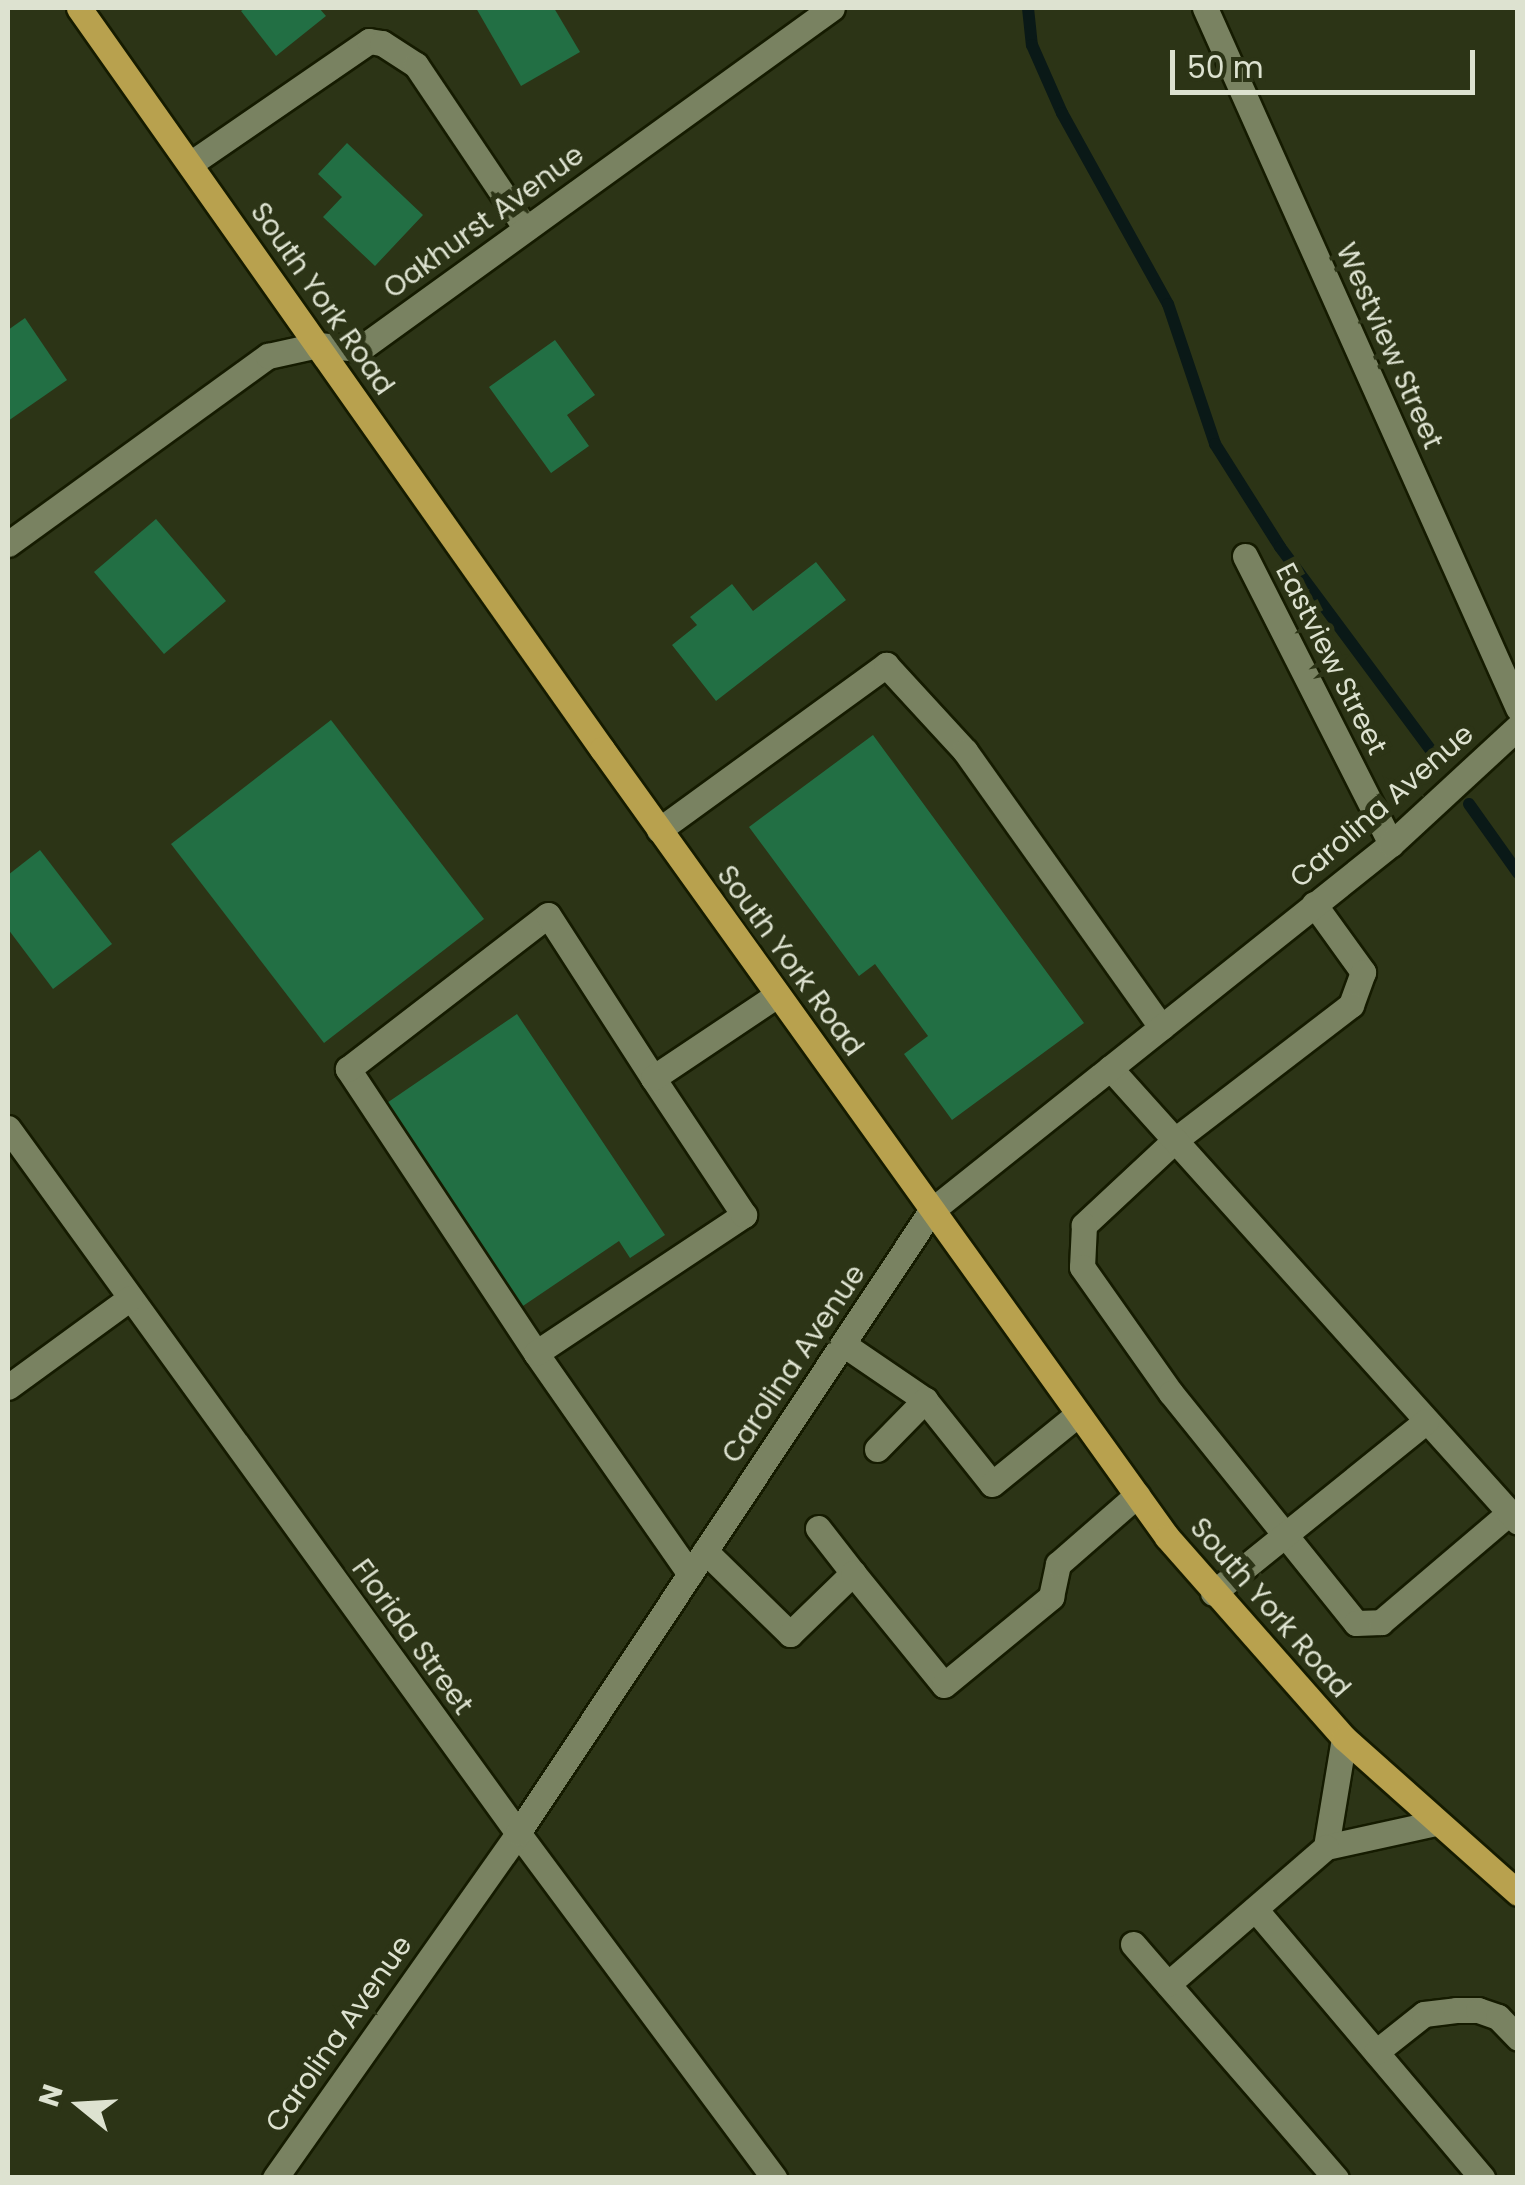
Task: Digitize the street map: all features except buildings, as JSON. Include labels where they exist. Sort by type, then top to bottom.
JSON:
[{"type":"main road","name":"South York Road","points":[[78,8],[777,995],[1137,1495],[1212,1592],[1344,1738],[1435,1823],[1518,1892]]},
{"type":"street","name":"Westview Street","points":[[1205,8],[1518,708]]},
{"type":"street","name":"Oakhurst Avenue","points":[[8,544],[268,356],[318,345],[360,349],[821,12]]},
{"type":"street","points":[[190,164],[370,41],[382,42],[416,65],[526,228]]},
{"type":"street","name":"Eastview Street","points":[[1244,556],[1390,844]]},
{"type":"street","points":[[660,830],[886,666],[964,750],[1161,1027]]},
{"type":"street","name":"Carolina Avenue","points":[[275,2178],[518,1833],[932,1211],[1390,844],[1518,726]]},
{"type":"street","points":[[1110,1068],[1175,1140],[1426,1420],[1513,1518],[1380,1622],[1356,1623],[1172,1393],[1082,1267],[1084,1225],[1175,1140],[1351,1005],[1363,972],[1314,904]]},
{"type":"street","points":[[536,1353],[744,1215],[548,915],[348,1068],[536,1353],[690,1574]]},
{"type":"street","points":[[653,1078],[777,995]]},
{"type":"street","name":"Florida Street","points":[[8,1128],[518,1833],[774,2178]]},
{"type":"street","points":[[8,1386],[130,1298]]},
{"type":"street","points":[[843,1344],[926,1400],[992,1484],[1078,1414]]},
{"type":"street","points":[[877,1448],[926,1400]]},
{"type":"street","points":[[1212,1592],[1426,1420]]},
{"type":"street","points":[[818,1528],[944,1685],[1051,1597],[1058,1564],[1137,1495]]},
{"type":"street","points":[[705,1551],[790,1634],[853,1572]]},
{"type":"street","points":[[1326,1847],[1344,1738]]},
{"type":"street","points":[[1168,1984],[1326,1847],[1435,1823]]},
{"type":"street","points":[[1254,1909],[1482,2178]]},
{"type":"street","points":[[1133,1944],[1336,2178]]},
{"type":"street","points":[[1376,2052],[1424,2014],[1456,2010],[1478,2010],[1498,2017],[1518,2038]]},
{"type":"waterway","points":[[1028,8],[1032,45],[1062,113],[1168,304],[1215,444],[1280,547],[1436,757]]},
{"type":"waterway","points":[[1469,804],[1518,873]]}]
